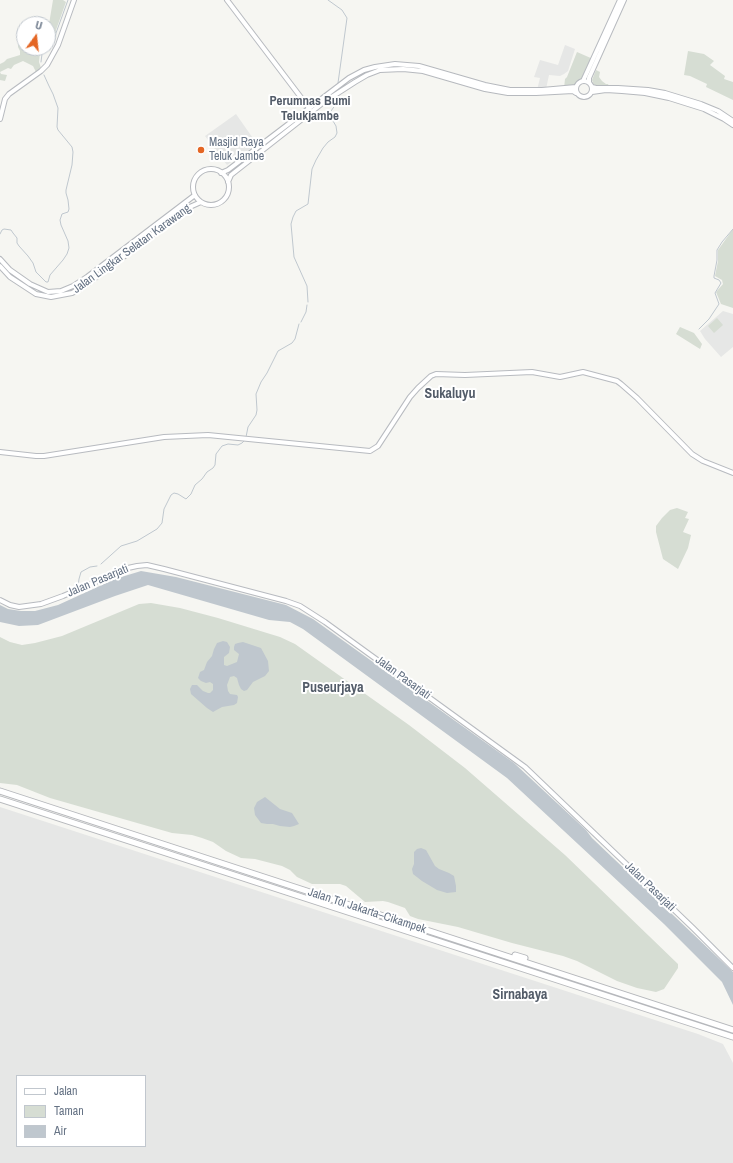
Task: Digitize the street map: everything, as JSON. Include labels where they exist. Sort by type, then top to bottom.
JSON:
[{"type":"highway","name":"Jalan Tol Jakarta–Cikampek","points":[[0,791],[733,1030]]},
{"type":"highway","name":"Jalan Tol Jakarta–Cikampek","points":[[0,799],[733,1037]]},
{"type":"highway","points":[[486,949],[525,958]]},
{"type":"highway","points":[[606,984],[631,996]]},
{"type":"main road","points":[[0,119],[9,94],[47,65],[58,45],[74,0]]},
{"type":"main road","points":[[227,0],[309,108]]},
{"type":"main road","points":[[587,79],[620,0]]},
{"type":"main road","points":[[576,93],[578,83],[587,79],[624,0]]},
{"type":"main road","points":[[228,182],[231,175],[338,90],[349,78],[369,68],[381,65],[407,64],[424,67],[485,85],[510,90],[542,90],[576,87]]},
{"type":"main road","points":[[221,173],[228,170],[309,108],[338,90],[373,72],[390,69],[428,72],[486,89],[502,92],[524,94],[573,91],[580,96],[586,97],[592,92],[606,90],[645,93],[669,98],[704,109],[733,125]]},
{"type":"main road","points":[[587,79],[592,87],[592,92]]},
{"type":"main road","points":[[592,87],[648,90],[664,93],[701,104],[733,121]]},
{"type":"main road","points":[[215,170],[221,173],[225,176],[228,182],[229,190],[227,195],[220,203],[210,205],[201,202],[193,190],[195,179],[203,171],[215,170]]},
{"type":"main road","name":"Jalan Lingkar Selatan Karawang","points":[[0,259],[10,270],[23,280],[40,289],[52,292],[61,291],[73,286],[195,195]]},
{"type":"main road","name":"Jalan Lingkar Selatan Karawang","points":[[0,266],[10,277],[31,291],[43,296],[50,297],[72,294],[104,272],[184,210],[201,202]]},
{"type":"main road","points":[[99,267],[104,272]]},
{"type":"main road","points":[[0,452],[44,456],[158,438],[215,435],[370,451],[378,446],[410,397],[431,376],[436,374],[464,375],[532,372],[560,377],[583,372],[617,381],[637,398],[692,454],[709,464],[733,473]]},
{"type":"main road","name":"Jalan Pasarjati","points":[[0,600],[10,605],[19,607],[40,604],[128,568],[146,565],[286,601],[300,606],[315,614],[525,767],[694,928],[733,968]]},
{"type":"shaded area","points":[[565,45],[575,49],[568,71],[560,76],[549,75],[546,89],[537,90],[540,78],[534,77],[540,60],[558,65]]},
{"type":"shaded area","points":[[236,114],[257,144],[227,165],[205,136]]},
{"type":"shaded area","points":[[723,311],[733,314],[733,347],[721,357],[700,331]]},
{"type":"shaded area","points":[[0,807],[698,1034],[723,1044],[733,1063],[733,1163],[0,1163]]},
{"type":"green space","points":[[53,0],[63,0],[66,2],[56,30],[56,16],[50,16]]},
{"type":"green space","points":[[688,51],[704,54],[714,61],[710,65],[725,76],[724,79],[733,82],[733,100],[706,87],[707,84],[690,76],[684,75]]},
{"type":"green space","points":[[577,52],[593,59],[584,79],[577,82],[575,85],[564,88],[565,79]]},
{"type":"green space","points":[[17,56],[40,56],[39,62],[41,68],[36,72],[33,66],[23,61],[14,65],[11,69],[8,68],[0,72],[0,64],[7,59]]},
{"type":"green space","points":[[596,70],[600,72],[599,77],[602,81],[609,86],[594,85],[592,80]]},
{"type":"green space","points":[[0,72],[1,74],[7,75],[5,81],[0,80]]},
{"type":"green space","points":[[733,229],[733,308],[721,304],[716,292],[723,284],[722,280],[715,276],[718,261],[718,250]]},
{"type":"green space","points":[[717,318],[723,325],[714,333],[708,326]]},
{"type":"green space","points":[[680,327],[694,333],[702,344],[700,349],[676,334]]},
{"type":"green space","points":[[677,508],[688,512],[685,518],[689,519],[683,532],[691,535],[688,548],[678,569],[663,559],[656,532],[656,526],[662,518],[670,510]]},
{"type":"green space","points":[[151,603],[180,608],[218,618],[280,637],[295,644],[409,725],[465,768],[565,855],[678,964],[678,968],[664,989],[656,992],[637,988],[617,981],[577,961],[563,956],[458,927],[418,919],[410,916],[405,908],[388,902],[365,902],[346,886],[340,884],[312,884],[297,877],[290,870],[282,866],[255,859],[241,858],[226,851],[213,842],[202,838],[192,835],[172,833],[50,798],[17,785],[0,783],[0,637],[10,642],[22,645],[35,643],[62,636],[139,604]]},
{"type":"water","points":[[141,571],[176,577],[286,605],[313,619],[514,763],[586,830],[592,838],[733,972],[733,1005],[722,982],[664,924],[507,778],[303,629],[290,622],[269,620],[148,585],[38,625],[19,626],[0,622],[0,605],[8,609],[35,611],[58,605],[115,579]]},
{"type":"water","points":[[223,641],[227,642],[230,647],[229,653],[224,657],[224,665],[227,666],[237,662],[239,654],[234,650],[234,647],[235,644],[243,642],[261,648],[268,661],[269,671],[265,676],[253,682],[247,690],[244,691],[241,689],[237,678],[234,676],[230,677],[227,685],[228,691],[230,694],[237,695],[237,703],[222,707],[213,712],[191,694],[190,689],[192,685],[197,685],[203,691],[208,693],[213,690],[213,684],[210,682],[206,683],[201,681],[198,678],[200,672],[204,670],[207,662],[212,656],[217,643]]},
{"type":"water","points":[[265,797],[280,809],[292,813],[299,824],[290,827],[261,823],[255,815],[254,808],[257,802]]},
{"type":"water","points":[[421,848],[426,850],[435,866],[454,876],[456,892],[447,893],[437,890],[413,874],[412,869],[414,864],[414,852]]},
{"type":"waterway","points":[[56,33],[68,0]]},
{"type":"waterway","points":[[328,0],[342,10],[347,18],[338,83]]},
{"type":"waterway","points":[[41,62],[42,56]]},
{"type":"waterway","points":[[0,234],[4,229],[11,230],[17,238],[17,243],[33,263],[36,272],[46,282],[48,282],[50,275],[63,260],[69,248],[60,220],[62,214],[68,212],[69,209],[66,190],[72,165],[73,152],[72,147],[58,130],[58,108],[44,75]]},
{"type":"waterway","points":[[308,302],[307,286],[294,257],[291,224],[296,211],[308,204],[312,169],[316,160],[323,148],[335,137],[337,133],[336,126],[330,116],[331,111],[336,104],[338,95]]},
{"type":"waterway","points":[[699,329],[709,319],[719,304],[715,293],[721,283],[719,280],[714,278],[717,250],[733,229]]},
{"type":"waterway","points":[[301,322],[306,312],[307,305]]},
{"type":"waterway","points":[[246,437],[248,427],[256,415],[256,394],[261,382],[278,351],[292,343],[295,339],[299,324]]},
{"type":"waterway","points":[[101,564],[121,546],[137,541],[157,529],[162,523],[164,509],[171,495],[174,493],[178,494],[186,499],[191,494],[195,485],[207,472],[213,468],[215,465],[216,454],[222,446],[228,444],[238,445],[245,440]]},
{"type":"waterway","points":[[78,587],[81,572],[90,567],[97,566]]},
{"type":"place","name":"Masjid Raya Teluk Jambe","points":[[201,150]]},
{"type":"district","name":"Perumnas Bumi Telukjambe","points":[[310,110]]},
{"type":"district","name":"Sukaluyu","points":[[450,394]]},
{"type":"district","name":"Puseurjaya","points":[[333,688]]},
{"type":"district","name":"Sirnabaya","points":[[520,995]]}]
